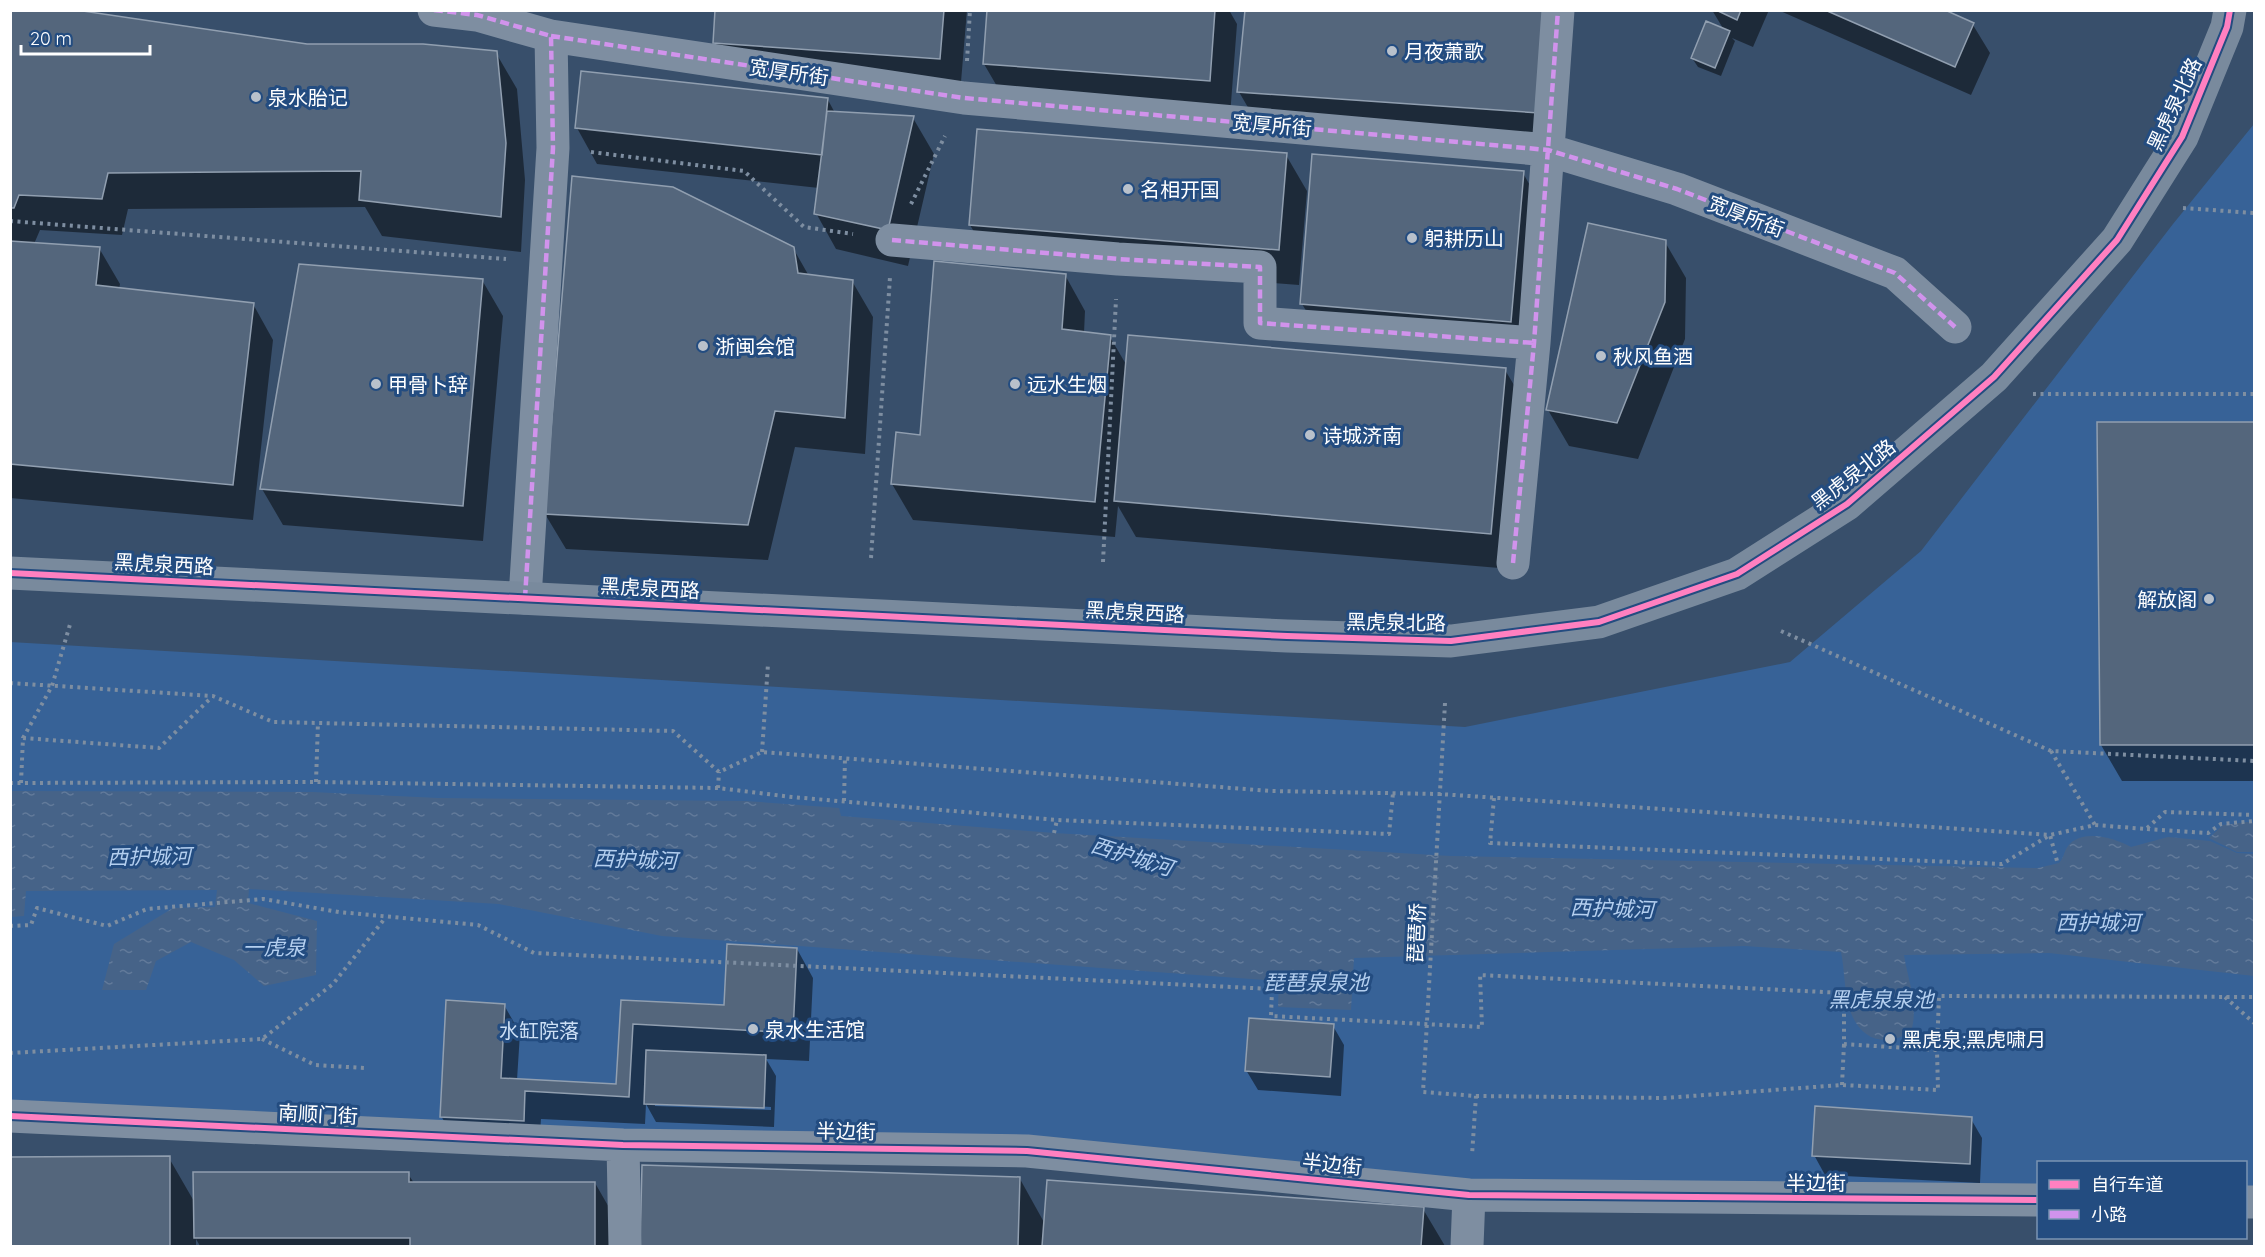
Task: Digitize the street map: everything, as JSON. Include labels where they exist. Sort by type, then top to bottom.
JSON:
[{"type":"street","points":[[434,10],[478,13]]},
{"type":"street","points":[[1513,563],[1534,343],[1555,81],[1558,10]]},
{"type":"street","name":"黑虎泉北路","points":[[1287,636],[1451,641],[1599,622],[1737,574],[1847,504],[1994,377],[2117,240],[2182,137],[2226,27],[2230,10]]},
{"type":"street","name":"宽厚所街","points":[[478,13],[551,36],[964,98],[1548,150],[1677,189],[1895,273],[1955,327]]},
{"type":"street","points":[[525,598],[554,148],[551,36]]},
{"type":"street","points":[[892,240],[1118,259],[1260,267],[1260,324],[1534,343]]},
{"type":"street","name":"黑虎泉西路","points":[[10,573],[1287,636]]},
{"type":"street","name":"南顺门街","points":[[10,1116],[623,1145]]},
{"type":"street","points":[[623,1145],[625,1246]]},
{"type":"street","name":"半边街","points":[[623,1145],[1027,1150],[1469,1195],[2037,1200]]},
{"type":"street","points":[[1467,1246],[1469,1195]]},
{"type":"path","points":[[554,148],[744,171],[804,227],[892,240],[871,558]]},
{"type":"path","points":[[2172,207],[2254,213]]},
{"type":"path","points":[[10,221],[546,262]]},
{"type":"path","points":[[1103,562],[1118,259]]},
{"type":"path","points":[[2024,393],[2254,394]]},
{"type":"path","points":[[21,783],[23,738],[52,686],[71,621]]},
{"type":"path","points":[[1781,631],[2050,751],[2254,761]]},
{"type":"path","points":[[762,752],[768,664]]},
{"type":"path","points":[[10,683],[213,696],[273,722],[673,731],[719,772]]},
{"type":"path","points":[[23,738],[159,748],[213,696]]},
{"type":"path","points":[[316,783],[318,722]]},
{"type":"path","points":[[2050,751],[2095,825]]},
{"type":"path","points":[[719,772],[762,752],[1271,791],[1440,794],[2050,835],[2095,825],[2208,833],[2221,824],[2254,821]]},
{"type":"path","points":[[844,801],[845,758]]},
{"type":"path","points":[[718,788],[719,772]]},
{"type":"path","points":[[10,783],[316,783],[718,788],[1057,820],[1389,834],[1393,793]]},
{"type":"path","points":[[1494,798],[1490,843],[2002,864],[2050,835]]},
{"type":"path","points":[[2146,829],[2165,812],[2254,815]]},
{"type":"path","points":[[1054,833],[1057,820]]},
{"type":"path","points":[[2050,835],[2057,861]]},
{"type":"path","points":[[10,926],[31,925],[37,908],[107,926],[147,909],[263,899],[339,912],[478,925],[534,953],[1272,989],[1271,1016],[1482,1028],[1480,975],[1845,993],[1842,1085]]},
{"type":"path","points":[[262,1040],[333,984],[387,916]]},
{"type":"path","points":[[1469,1195],[1476,1096],[1664,1098],[1842,1085],[1938,1090],[1939,996],[2254,997]]},
{"type":"path","points":[[2225,997],[2254,1023]]},
{"type":"path","points":[[10,1053],[262,1040],[315,1065],[364,1068]]},
{"type":"path","points":[[1844,1044],[1937,1050]]},
{"type":"green space","name":"水缸院落","points":[[2254,124],[2254,1196],[2247,1196],[2247,1161],[2037,1161],[2037,1194],[1460,1182],[11,1101],[10,642],[1465,727],[1790,662],[1921,551],[2173,224]]},
{"type":"water","points":[[10,791],[312,792],[438,798],[746,801],[839,808],[841,816],[1054,833],[1451,856],[2038,868],[2059,863],[2068,846],[2082,837],[2099,836],[2131,847],[2168,837],[2210,841],[2237,853],[2254,854],[2254,976],[2049,953],[1904,955],[1914,1012],[1911,1032],[1902,1037],[1884,1040],[1868,1035],[1851,1013],[1841,952],[1744,946],[1354,958],[1351,1010],[1278,1007],[1279,981],[662,936],[499,904],[249,889],[248,903],[317,921],[316,975],[264,986],[234,960],[191,942],[156,961],[146,990],[102,990],[114,944],[173,908],[215,907],[217,890],[26,891],[24,916],[11,917]]},
{"type":"water","points":[[2254,823],[2254,852],[2237,852],[2209,838],[2223,825]]},
{"type":"building","name":"泉水胎记","points":[[10,10],[76,10],[307,44],[423,44],[497,51],[506,143],[501,217],[359,200],[361,171],[108,173],[102,199],[19,195],[14,208],[10,208]]},
{"type":"building","points":[[715,10],[944,10],[940,59],[713,43]]},
{"type":"building","points":[[987,10],[1215,10],[1210,81],[983,64]]},
{"type":"building","name":"月夜萧歌","points":[[1245,10],[1546,10],[1539,113],[1237,92]]},
{"type":"building","points":[[1716,10],[1741,10],[1737,20]]},
{"type":"building","points":[[1825,10],[1945,10],[1974,23],[1955,67]]},
{"type":"building","points":[[1706,21],[1730,31],[1715,68],[1691,58]]},
{"type":"building","points":[[581,71],[828,98],[822,155],[575,128]]},
{"type":"building","points":[[827,111],[914,116],[888,230],[814,214]]},
{"type":"building","name":"名相开国","points":[[977,129],[1287,153],[1279,250],[969,225]]},
{"type":"building","name":"躬耕历山","points":[[1312,154],[1524,171],[1511,322],[1300,304]]},
{"type":"building","name":"浙闽会馆","points":[[572,176],[673,187],[794,247],[798,273],[853,280],[845,418],[775,411],[748,525],[544,514]]},
{"type":"building","name":"秋风鱼酒","points":[[1588,223],[1666,240],[1665,302],[1617,423],[1546,410]]},
{"type":"building","points":[[10,241],[100,247],[96,285],[254,303],[233,485],[10,464]]},
{"type":"building","name":"远水生烟","points":[[934,261],[1066,274],[1062,329],[1111,335],[1095,502],[891,484],[896,432],[920,435]]},
{"type":"building","name":"甲骨卜辞","points":[[299,264],[483,279],[463,506],[260,489]]},
{"type":"building","name":"诗城济南","points":[[1128,335],[1506,368],[1491,534],[1114,501]]},
{"type":"building","name":"解放阁","points":[[2097,422],[2254,422],[2254,745],[2100,745]]},
{"type":"building","name":"泉水生活馆","points":[[727,944],[797,948],[793,1033],[633,1024],[629,1097],[525,1091],[524,1121],[440,1117],[446,1000],[505,1004],[501,1078],[616,1084],[621,1000],[724,1005]]},
{"type":"building","points":[[1249,1018],[1334,1024],[1330,1077],[1245,1071]]},
{"type":"building","points":[[646,1050],[766,1055],[764,1108],[644,1104]]},
{"type":"building","points":[[1815,1106],[1972,1117],[1970,1164],[1812,1156]]},
{"type":"building","points":[[170,1156],[170,1246],[10,1246],[10,1157]]},
{"type":"building","points":[[642,1165],[1020,1177],[1018,1246],[640,1246]]},
{"type":"building","points":[[193,1172],[409,1172],[409,1182],[595,1182],[595,1246],[410,1246],[410,1238],[194,1238]]},
{"type":"building","points":[[1047,1180],[1424,1207],[1421,1246],[1042,1246]]},
{"type":"marked path","points":[[434,10],[477,15],[551,36],[553,148],[525,598]]},
{"type":"marked path","points":[[1513,563],[1534,343],[1558,10]]},
{"type":"marked path","points":[[551,36],[964,98],[1548,150],[1677,189],[1895,273],[1955,327]]},
{"type":"marked path","points":[[892,240],[1118,259],[1260,267],[1260,323],[1534,343]]},
{"type":"cycle path","points":[[10,573],[1287,636],[1451,641],[1599,622],[1737,574],[1847,504],[1994,377],[2117,240],[2182,137],[2227,27],[2230,10]]},
{"type":"cycle path","points":[[10,1116],[623,1145],[1027,1151],[1469,1195],[2037,1200]]},
{"type":"place","name":"月夜萧歌","points":[[1392,51]]},
{"type":"place","name":"泉水胎记","points":[[256,97]]},
{"type":"place","name":"名相开国","points":[[1128,189]]},
{"type":"place","name":"躬耕历山","points":[[1412,238]]},
{"type":"place","name":"浙闽会馆","points":[[703,346]]},
{"type":"place","name":"秋风鱼酒","points":[[1601,356]]},
{"type":"place","name":"甲骨卜辞","points":[[376,384]]},
{"type":"place","name":"远水生烟","points":[[1015,384]]},
{"type":"place","name":"诗城济南","points":[[1310,435]]},
{"type":"place","name":"解放阁","points":[[2209,599]]},
{"type":"place","name":"泉水生活馆","points":[[753,1029]]},
{"type":"place","name":"黑虎泉;黑虎啸月","points":[[1890,1039]]},
{"type":"water label","name":"西护城河","points":[[149,856]]},
{"type":"water label","name":"西护城河","points":[[1132,856]]},
{"type":"water label","name":"西护城河","points":[[635,859]]},
{"type":"water label","name":"西护城河","points":[[1612,908]]},
{"type":"water label","name":"西护城河","points":[[2098,922]]},
{"type":"water label","name":"一虎泉","points":[[274,947]]},
{"type":"water label","name":"琵琶泉泉池","points":[[1316,982]]},
{"type":"water label","name":"黑虎泉泉池","points":[[1881,999]]}]
